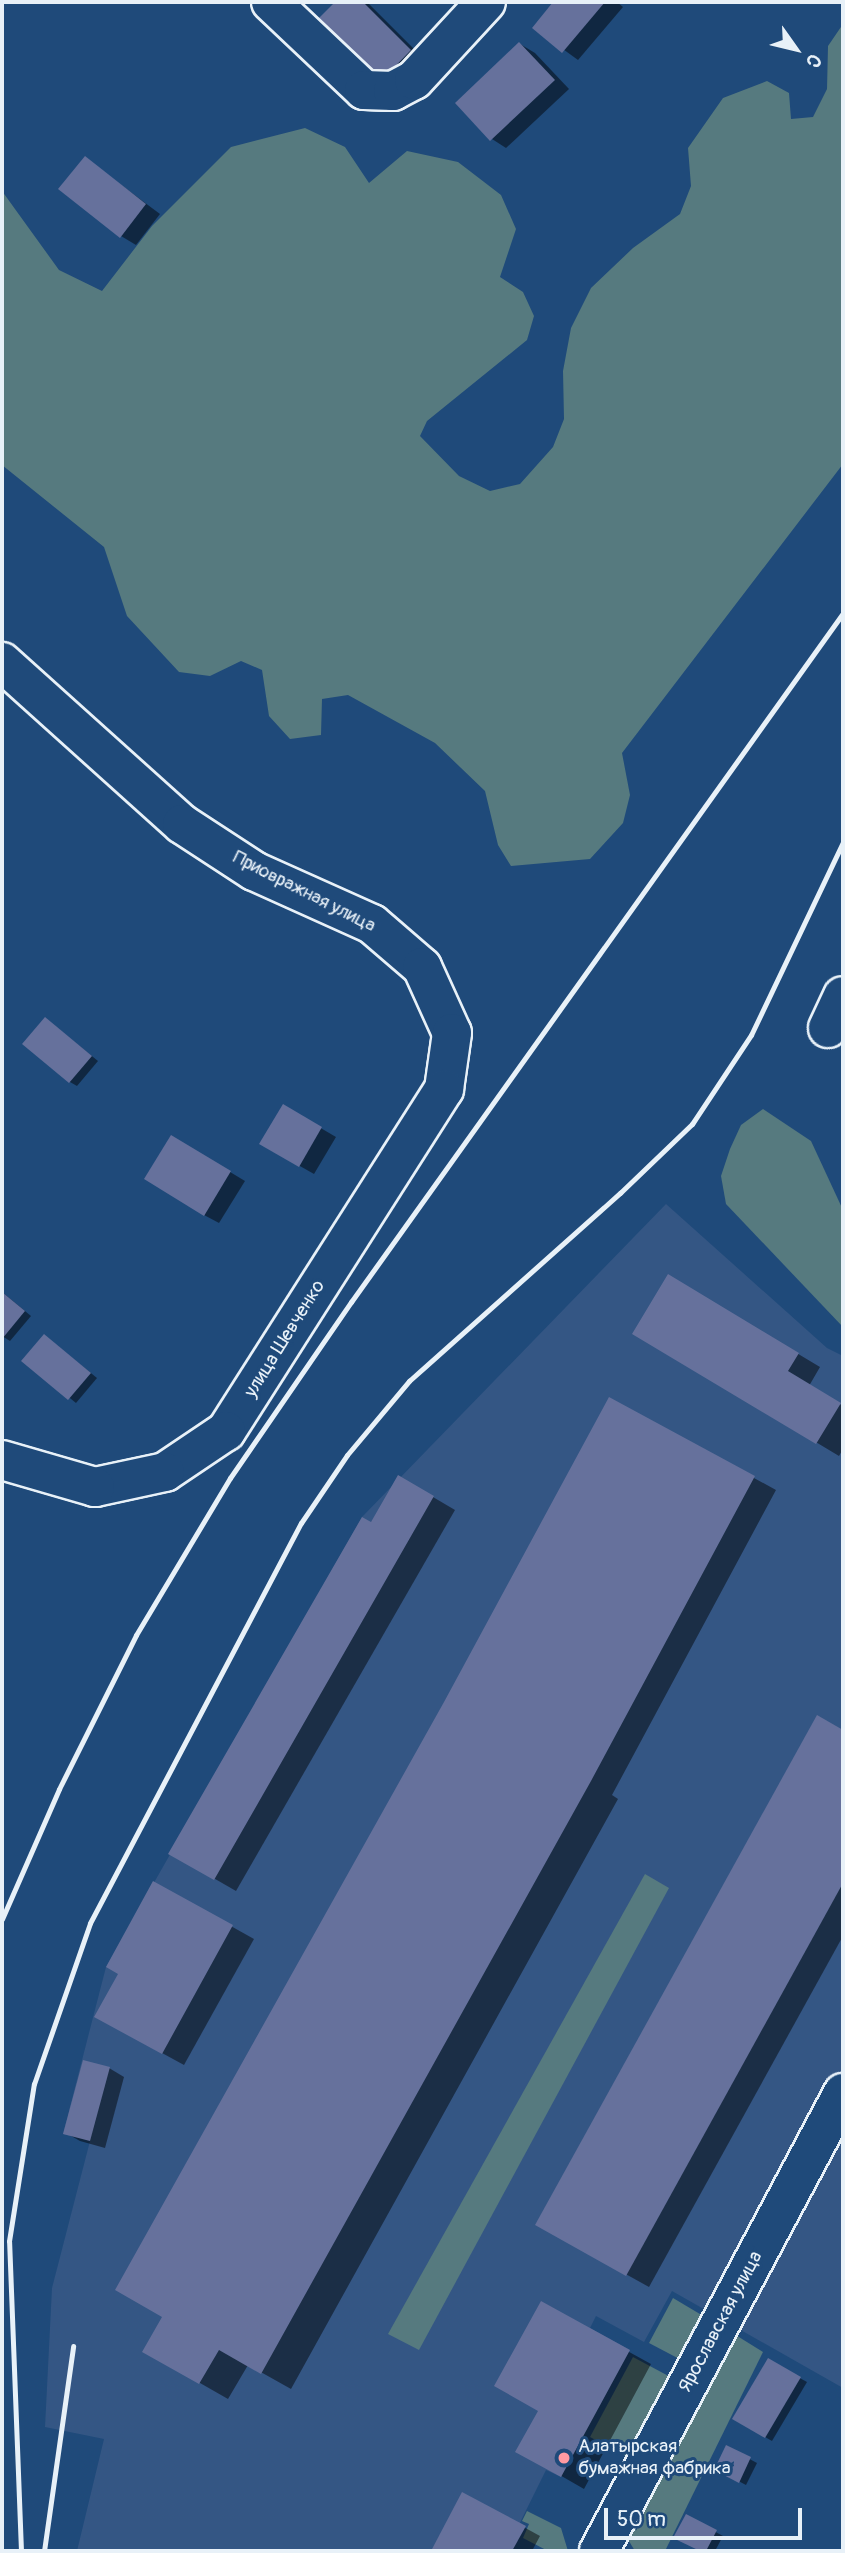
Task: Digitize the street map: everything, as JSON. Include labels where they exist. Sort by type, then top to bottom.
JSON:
[{"type":"street","points":[[271,2],[364,90],[393,92],[414,80],[486,2]]},
{"type":"street","name":"Приовражная улица","points":[[2,662],[182,824],[254,871],[372,924],[422,967],[452,1033]]},
{"type":"street","name":"улица Шевченко","points":[[2,1460],[95,1487],[165,1472],[226,1431],[444,1089],[452,1033]]},
{"type":"street","name":"Ярославская улица","points":[[600,2551],[843,2093]]},
{"type":"shaded area","name":"Алатырская бумажная фабрика","points":[[666,1204],[827,1348],[843,1356],[843,2388],[672,2291],[644,2342],[596,2316],[590,2328],[630,2350],[561,2477],[546,2470],[506,2551],[77,2551],[104,2439],[45,2427],[52,2288],[90,2141],[63,2134],[106,1967],[362,1517]]},
{"type":"green space","points":[[843,24],[843,464],[622,753],[630,795],[623,823],[590,859],[511,866],[498,845],[485,791],[435,743],[348,695],[322,699],[321,735],[290,739],[269,716],[262,670],[241,661],[210,676],[179,672],[127,616],[104,547],[2,465],[2,191],[59,270],[102,291],[152,226],[231,147],[305,128],[345,147],[369,183],[407,151],[458,162],[501,195],[516,229],[500,277],[523,292],[534,316],[527,340],[427,421],[420,436],[459,476],[490,491],[520,484],[553,447],[564,419],[563,371],[571,328],[591,288],[633,248],[680,214],[691,186],[688,148],[723,98],[767,81],[789,93],[791,119],[813,117],[827,89],[828,46]]},
{"type":"green space","points":[[763,1109],[811,1141],[843,1210],[843,1327],[726,1204],[721,1176],[730,1149],[741,1125]]},
{"type":"green space","points":[[645,1874],[669,1888],[419,2350],[388,2334]]},
{"type":"green space","points":[[673,2298],[710,2320],[687,2363],[649,2343]]},
{"type":"green space","points":[[726,2329],[763,2352],[665,2551],[635,2551],[624,2533]]},
{"type":"green space","points":[[633,2357],[676,2380],[633,2460],[590,2437]]},
{"type":"green space","points":[[527,2511],[561,2528],[568,2551],[548,2551],[523,2538],[529,2524],[522,2521]]},
{"type":"building","points":[[335,2],[363,2],[411,50],[376,86],[314,23]]},
{"type":"building","points":[[553,2],[605,2],[562,53],[532,28]]},
{"type":"building","points":[[519,42],[555,80],[490,141],[455,103]]},
{"type":"building","points":[[85,156],[146,204],[120,238],[58,189]]},
{"type":"building","points":[[45,1017],[92,1056],[69,1083],[22,1044]]},
{"type":"building","points":[[283,1104],[322,1127],[299,1167],[259,1144]]},
{"type":"building","points":[[171,1135],[231,1171],[204,1216],[144,1179]]},
{"type":"building","points":[[668,1274],[799,1353],[788,1371],[841,1403],[816,1444],[632,1334]]},
{"type":"building","points":[[2,1292],[25,1311],[2,1339]]},
{"type":"building","points":[[44,1334],[91,1373],[68,1400],[21,1361]]},
{"type":"building","points":[[609,1397],[755,1476],[591,1781],[261,2374],[219,2350],[199,2384],[142,2352],[162,2317],[115,2290],[444,1702]]},
{"type":"building","points":[[398,1475],[434,1496],[214,1880],[168,1854],[362,1517],[371,1522]]},
{"type":"building","points":[[817,1715],[843,1730],[843,1883],[626,2276],[535,2225]]},
{"type":"building","points":[[153,1881],[233,1925],[162,2054],[94,2017],[118,1974],[106,1967]]},
{"type":"building","points":[[83,2060],[110,2067],[90,2141],[63,2134]]},
{"type":"building","points":[[541,2301],[630,2350],[561,2477],[515,2452],[538,2411],[494,2386]]},
{"type":"building","points":[[768,2358],[801,2377],[765,2438],[732,2419]]},
{"type":"building","points":[[726,2445],[751,2457],[739,2483],[714,2470]]},
{"type":"building","points":[[462,2492],[526,2526],[512,2551],[431,2551]]},
{"type":"building","points":[[686,2514],[717,2530],[706,2551],[700,2551],[673,2538]]},
{"type":"railway","points":[[2,1919],[59,1789],[136,1635],[230,1478],[351,1302],[843,613]]},
{"type":"railway","points":[[21,2551],[9,2241],[34,2084],[90,1923],[301,1523],[347,1455],[409,1381],[620,1193],[692,1124],[751,1035],[843,842]]},
{"type":"railway","points":[[44,2551],[73,2346]]},
{"type":"place","name":"Алатырская бумажная фабрика","points":[[564,2458]]}]
